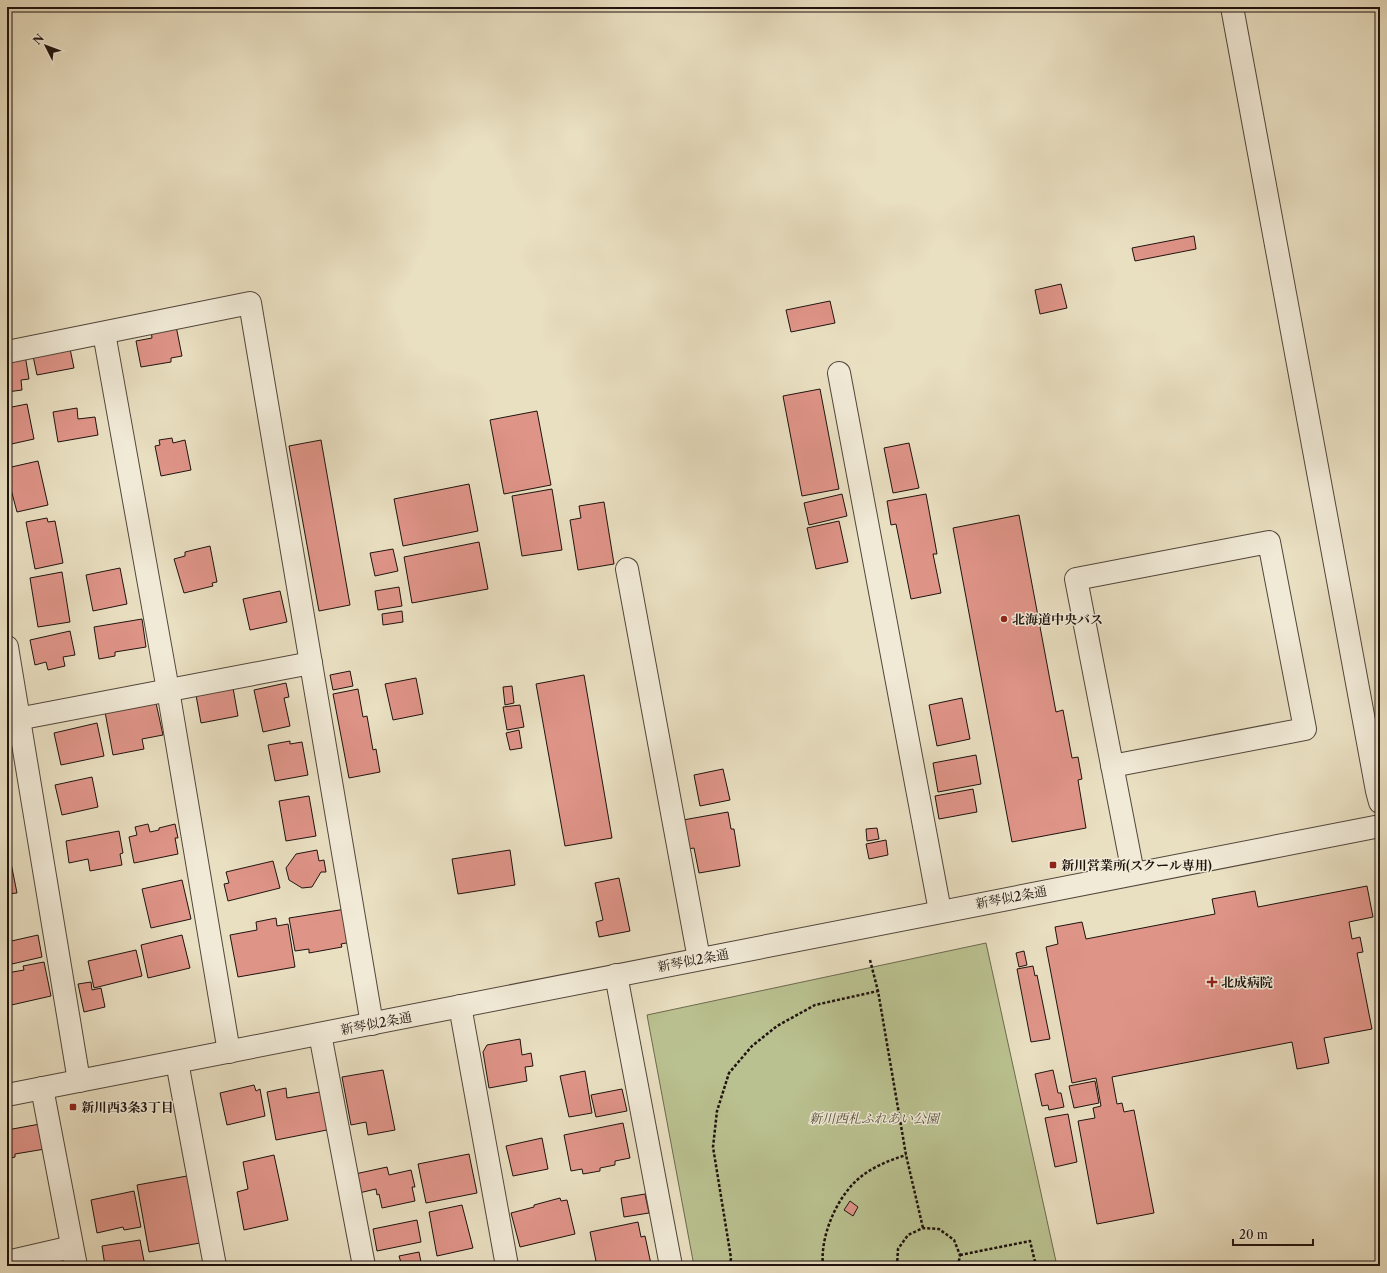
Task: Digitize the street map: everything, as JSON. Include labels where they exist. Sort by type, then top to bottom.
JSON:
[{"type":"street","points":[[1232,7],[1380,802]]},
{"type":"street","points":[[7,352],[250,303],[372,1024]]},
{"type":"street","points":[[104,333],[168,690],[229,1052]]},
{"type":"street","points":[[839,373],[940,911]]},
{"type":"street","points":[[1112,766],[1305,729],[1269,542],[1076,579],[1112,766],[1133,874]]},
{"type":"street","points":[[627,569],[699,959]]},
{"type":"street","points":[[7,647],[13,720],[79,1081]]},
{"type":"street","points":[[13,720],[311,663]]},
{"type":"street","name":"新琴似2条通","points":[[7,1095],[1380,826]]},
{"type":"street","points":[[616,975],[671,1266]]},
{"type":"street","points":[[460,1006],[507,1266]]},
{"type":"street","points":[[320,1034],[364,1266]]},
{"type":"street","points":[[177,1062],[214,1266]]},
{"type":"street","points":[[7,1262],[74,1256],[42,1088]]},
{"type":"path","points":[[870,960],[878,991],[906,1155],[923,1228]]},
{"type":"path","points":[[730,1266],[713,1147],[717,1111],[729,1073],[752,1046],[777,1026],[796,1015],[815,1005],[878,991]]},
{"type":"path","points":[[823,1266],[822,1256],[827,1231],[836,1209],[853,1184],[888,1160],[906,1155]]},
{"type":"path","points":[[897,1266],[898,1249],[908,1235],[923,1228],[939,1229],[954,1240],[960,1255],[958,1266]]},
{"type":"path","points":[[960,1255],[1030,1241],[1036,1266]]},
{"type":"green space","name":"新川西札ふれあい公園","points":[[986,943],[1057,1266],[694,1266],[647,1015]]},
{"type":"building","points":[[1194,236],[1196,249],[1135,261],[1132,248]]},
{"type":"building","points":[[1061,284],[1067,308],[1040,314],[1035,290]]},
{"type":"building","points":[[830,301],[835,323],[791,332],[786,310]]},
{"type":"building","points":[[176,326],[182,356],[171,358],[171,362],[141,367],[136,341],[152,338],[151,330]]},
{"type":"building","points":[[69,344],[74,368],[37,375],[32,351]]},
{"type":"building","points":[[25,355],[29,379],[21,380],[22,390],[7,392],[7,358]]},
{"type":"building","points":[[820,389],[839,489],[802,496],[783,396]]},
{"type":"building","points":[[27,404],[34,439],[7,445],[7,408]]},
{"type":"building","points":[[77,408],[78,419],[95,417],[98,435],[58,442],[53,412]]},
{"type":"building","points":[[537,411],[551,485],[504,494],[490,420]]},
{"type":"building","points":[[172,438],[173,443],[185,440],[191,470],[161,476],[155,446],[160,445],[159,440]]},
{"type":"building","points":[[321,440],[350,605],[319,611],[289,446]]},
{"type":"building","points":[[909,443],[919,488],[893,493],[884,448]]},
{"type":"building","points":[[38,461],[48,505],[17,512],[9,482],[7,483],[7,468]]},
{"type":"building","points":[[469,484],[478,531],[403,546],[394,499]]},
{"type":"building","points":[[552,489],[562,550],[522,556],[512,496]]},
{"type":"building","points":[[842,494],[847,516],[809,525],[804,503]]},
{"type":"building","points":[[926,494],[937,554],[933,554],[941,593],[911,599],[896,524],[891,525],[887,501]]},
{"type":"building","points":[[604,502],[614,564],[578,570],[570,520],[581,518],[579,506]]},
{"type":"building","name":"北海道中央バス","points":[[1019,515],[1056,712],[1063,710],[1072,758],[1078,757],[1082,779],[1078,780],[1086,828],[1012,842],[953,528]]},
{"type":"building","points":[[47,518],[48,522],[55,521],[63,563],[35,569],[26,522]]},
{"type":"building","points":[[839,521],[848,562],[816,569],[807,528]]},
{"type":"building","points":[[479,542],[488,589],[412,603],[404,557]]},
{"type":"building","points":[[210,546],[217,582],[212,583],[213,586],[184,593],[174,559],[185,556],[185,552]]},
{"type":"building","points":[[393,549],[398,571],[375,576],[370,553]]},
{"type":"building","points":[[120,568],[127,604],[93,611],[86,575]]},
{"type":"building","points":[[62,572],[70,622],[38,627],[30,578]]},
{"type":"building","points":[[399,587],[402,606],[378,610],[375,591]]},
{"type":"building","points":[[280,591],[287,622],[250,630],[243,599]]},
{"type":"building","points":[[402,611],[403,622],[383,625],[382,614]]},
{"type":"building","points":[[142,619],[146,647],[115,652],[115,656],[99,659],[94,627]]},
{"type":"building","points":[[70,631],[75,655],[63,657],[65,666],[48,670],[46,662],[35,665],[30,640]]},
{"type":"building","points":[[350,671],[353,686],[333,690],[330,675]]},
{"type":"building","points":[[584,675],[612,838],[565,846],[536,684]]},
{"type":"building","points":[[416,678],[423,714],[393,720],[385,684]]},
{"type":"building","points":[[286,683],[289,697],[284,698],[290,726],[263,732],[254,690]]},
{"type":"building","points":[[512,686],[514,703],[505,705],[503,687]]},
{"type":"building","points":[[233,688],[238,716],[201,723],[196,695]]},
{"type":"building","points":[[358,689],[363,717],[367,716],[373,750],[376,749],[380,772],[349,778],[333,694]]},
{"type":"building","points":[[962,698],[970,739],[937,746],[929,705]]},
{"type":"building","points":[[156,703],[163,735],[142,739],[144,749],[113,755],[105,712]]},
{"type":"building","points":[[520,705],[524,727],[507,730],[503,707]]},
{"type":"building","points":[[97,723],[104,756],[61,765],[54,733]]},
{"type":"building","points":[[519,730],[522,748],[510,750],[506,733]]},
{"type":"building","points":[[290,741],[290,744],[302,742],[308,775],[275,781],[268,745]]},
{"type":"building","points":[[976,755],[981,784],[938,792],[933,763]]},
{"type":"building","points":[[723,769],[730,800],[700,806],[694,775]]},
{"type":"building","points":[[92,777],[98,807],[62,815],[55,785]]},
{"type":"building","points":[[973,789],[977,812],[939,819],[935,796]]},
{"type":"building","points":[[309,796],[316,836],[286,841],[279,801]]},
{"type":"building","points":[[728,812],[731,829],[734,829],[740,866],[699,873],[694,848],[688,849],[683,820]]},
{"type":"building","points":[[148,824],[150,832],[175,824],[178,838],[175,838],[178,854],[134,863],[129,837],[137,835],[135,827]]},
{"type":"building","points":[[877,828],[879,839],[867,841],[866,829]]},
{"type":"building","points":[[119,831],[123,853],[120,854],[122,865],[90,871],[88,859],[69,863],[66,841]]},
{"type":"building","points":[[886,840],[888,855],[869,859],[866,844]]},
{"type":"building","points":[[317,850],[319,861],[324,860],[326,872],[321,872],[312,887],[302,888],[289,880],[286,868],[296,854]]},
{"type":"building","points":[[510,850],[515,885],[458,894],[452,859]]},
{"type":"building","points":[[7,853],[9,853],[17,893],[7,894]]},
{"type":"building","points":[[273,861],[280,888],[228,901],[224,884],[229,883],[226,872]]},
{"type":"building","points":[[619,878],[630,931],[599,937],[596,922],[603,920],[595,883]]},
{"type":"building","points":[[182,880],[191,919],[151,928],[142,889]]},
{"type":"building","points":[[1367,886],[1373,917],[1349,922],[1352,939],[1360,937],[1363,952],[1357,953],[1372,1029],[1324,1038],[1329,1063],[1297,1069],[1292,1042],[1112,1077],[1117,1104],[1122,1103],[1124,1112],[1134,1110],[1154,1213],[1097,1224],[1078,1121],[1095,1118],[1093,1108],[1101,1106],[1096,1078],[1072,1083],[1046,947],[1058,944],[1055,927],[1082,922],[1086,939],[1215,914],[1212,899],[1255,891],[1258,907]]},
{"type":"building","points":[[346,909],[352,942],[341,944],[342,947],[309,953],[309,949],[295,951],[289,918]]},
{"type":"building","points":[[276,918],[277,926],[288,924],[295,967],[238,977],[230,935],[257,930],[256,922]]},
{"type":"building","points":[[38,935],[42,957],[12,964],[7,942]]},
{"type":"building","points":[[182,935],[190,968],[148,978],[141,945]]},
{"type":"building","points":[[136,950],[142,976],[94,988],[88,961]]},
{"type":"building","points":[[1024,951],[1027,965],[1019,967],[1016,953]]},
{"type":"building","points":[[44,962],[51,996],[7,1006],[7,973],[24,970],[23,966]]},
{"type":"building","points":[[1033,966],[1035,976],[1037,975],[1050,1039],[1031,1042],[1017,969]]},
{"type":"building","points":[[91,982],[92,990],[101,988],[105,1007],[84,1012],[78,984]]},
{"type":"building","points":[[520,1039],[522,1055],[531,1053],[533,1066],[525,1067],[527,1081],[489,1088],[483,1052],[487,1045]]},
{"type":"building","points":[[383,1070],[395,1130],[368,1135],[366,1122],[351,1125],[342,1077]]},
{"type":"building","points":[[1053,1070],[1058,1093],[1061,1093],[1064,1107],[1049,1110],[1048,1105],[1042,1106],[1035,1074]]},
{"type":"building","points":[[585,1071],[592,1113],[569,1117],[560,1076]]},
{"type":"building","points":[[1095,1081],[1099,1103],[1074,1108],[1069,1086]]},
{"type":"building","points":[[254,1085],[256,1091],[260,1089],[265,1116],[227,1125],[220,1093]]},
{"type":"building","points":[[286,1088],[287,1098],[325,1091],[332,1129],[276,1140],[267,1092]]},
{"type":"building","points":[[622,1089],[627,1111],[596,1117],[591,1095]]},
{"type":"building","points":[[1068,1114],[1077,1162],[1055,1167],[1045,1118]]},
{"type":"building","points":[[623,1123],[630,1158],[615,1161],[615,1165],[600,1168],[600,1171],[583,1174],[582,1169],[571,1171],[564,1135]]},
{"type":"building","points":[[40,1124],[45,1149],[15,1154],[15,1157],[7,1159],[7,1130]]},
{"type":"building","points":[[542,1138],[548,1169],[513,1176],[506,1146]]},
{"type":"building","points":[[469,1154],[477,1193],[426,1203],[418,1164]]},
{"type":"building","points":[[274,1155],[288,1220],[244,1230],[237,1192],[248,1189],[243,1162]]},
{"type":"building","points":[[387,1167],[389,1175],[411,1170],[415,1187],[412,1187],[415,1201],[382,1208],[379,1194],[377,1195],[376,1189],[359,1193],[355,1174]]},
{"type":"building","points":[[187,1176],[200,1243],[149,1252],[137,1185]]},
{"type":"building","points":[[134,1191],[141,1227],[124,1230],[123,1227],[97,1233],[91,1200]]},
{"type":"building","points":[[645,1194],[649,1213],[624,1217],[621,1198]]},
{"type":"building","points":[[560,1198],[561,1201],[567,1200],[575,1234],[520,1247],[511,1213]]},
{"type":"building","points":[[850,1201],[858,1207],[853,1216],[844,1210]]},
{"type":"building","points":[[462,1205],[473,1248],[437,1256],[429,1212]]},
{"type":"building","points":[[417,1220],[421,1242],[377,1251],[373,1229]]},
{"type":"building","points":[[638,1222],[641,1237],[645,1236],[651,1264],[644,1266],[597,1266],[590,1232]]},
{"type":"building","points":[[140,1240],[145,1266],[105,1266],[102,1246]]},
{"type":"building","points":[[419,1252],[421,1262],[402,1266],[399,1256]]},
{"type":"place","name":"北海道中央バス","points":[[1004,619]]},
{"type":"place","name":"新川営業所(スクール専用)","points":[[1053,865]]},
{"type":"place","name":"北成病院","points":[[1212,982]]},
{"type":"place","name":"新川西3条3丁目","points":[[73,1107]]}]
